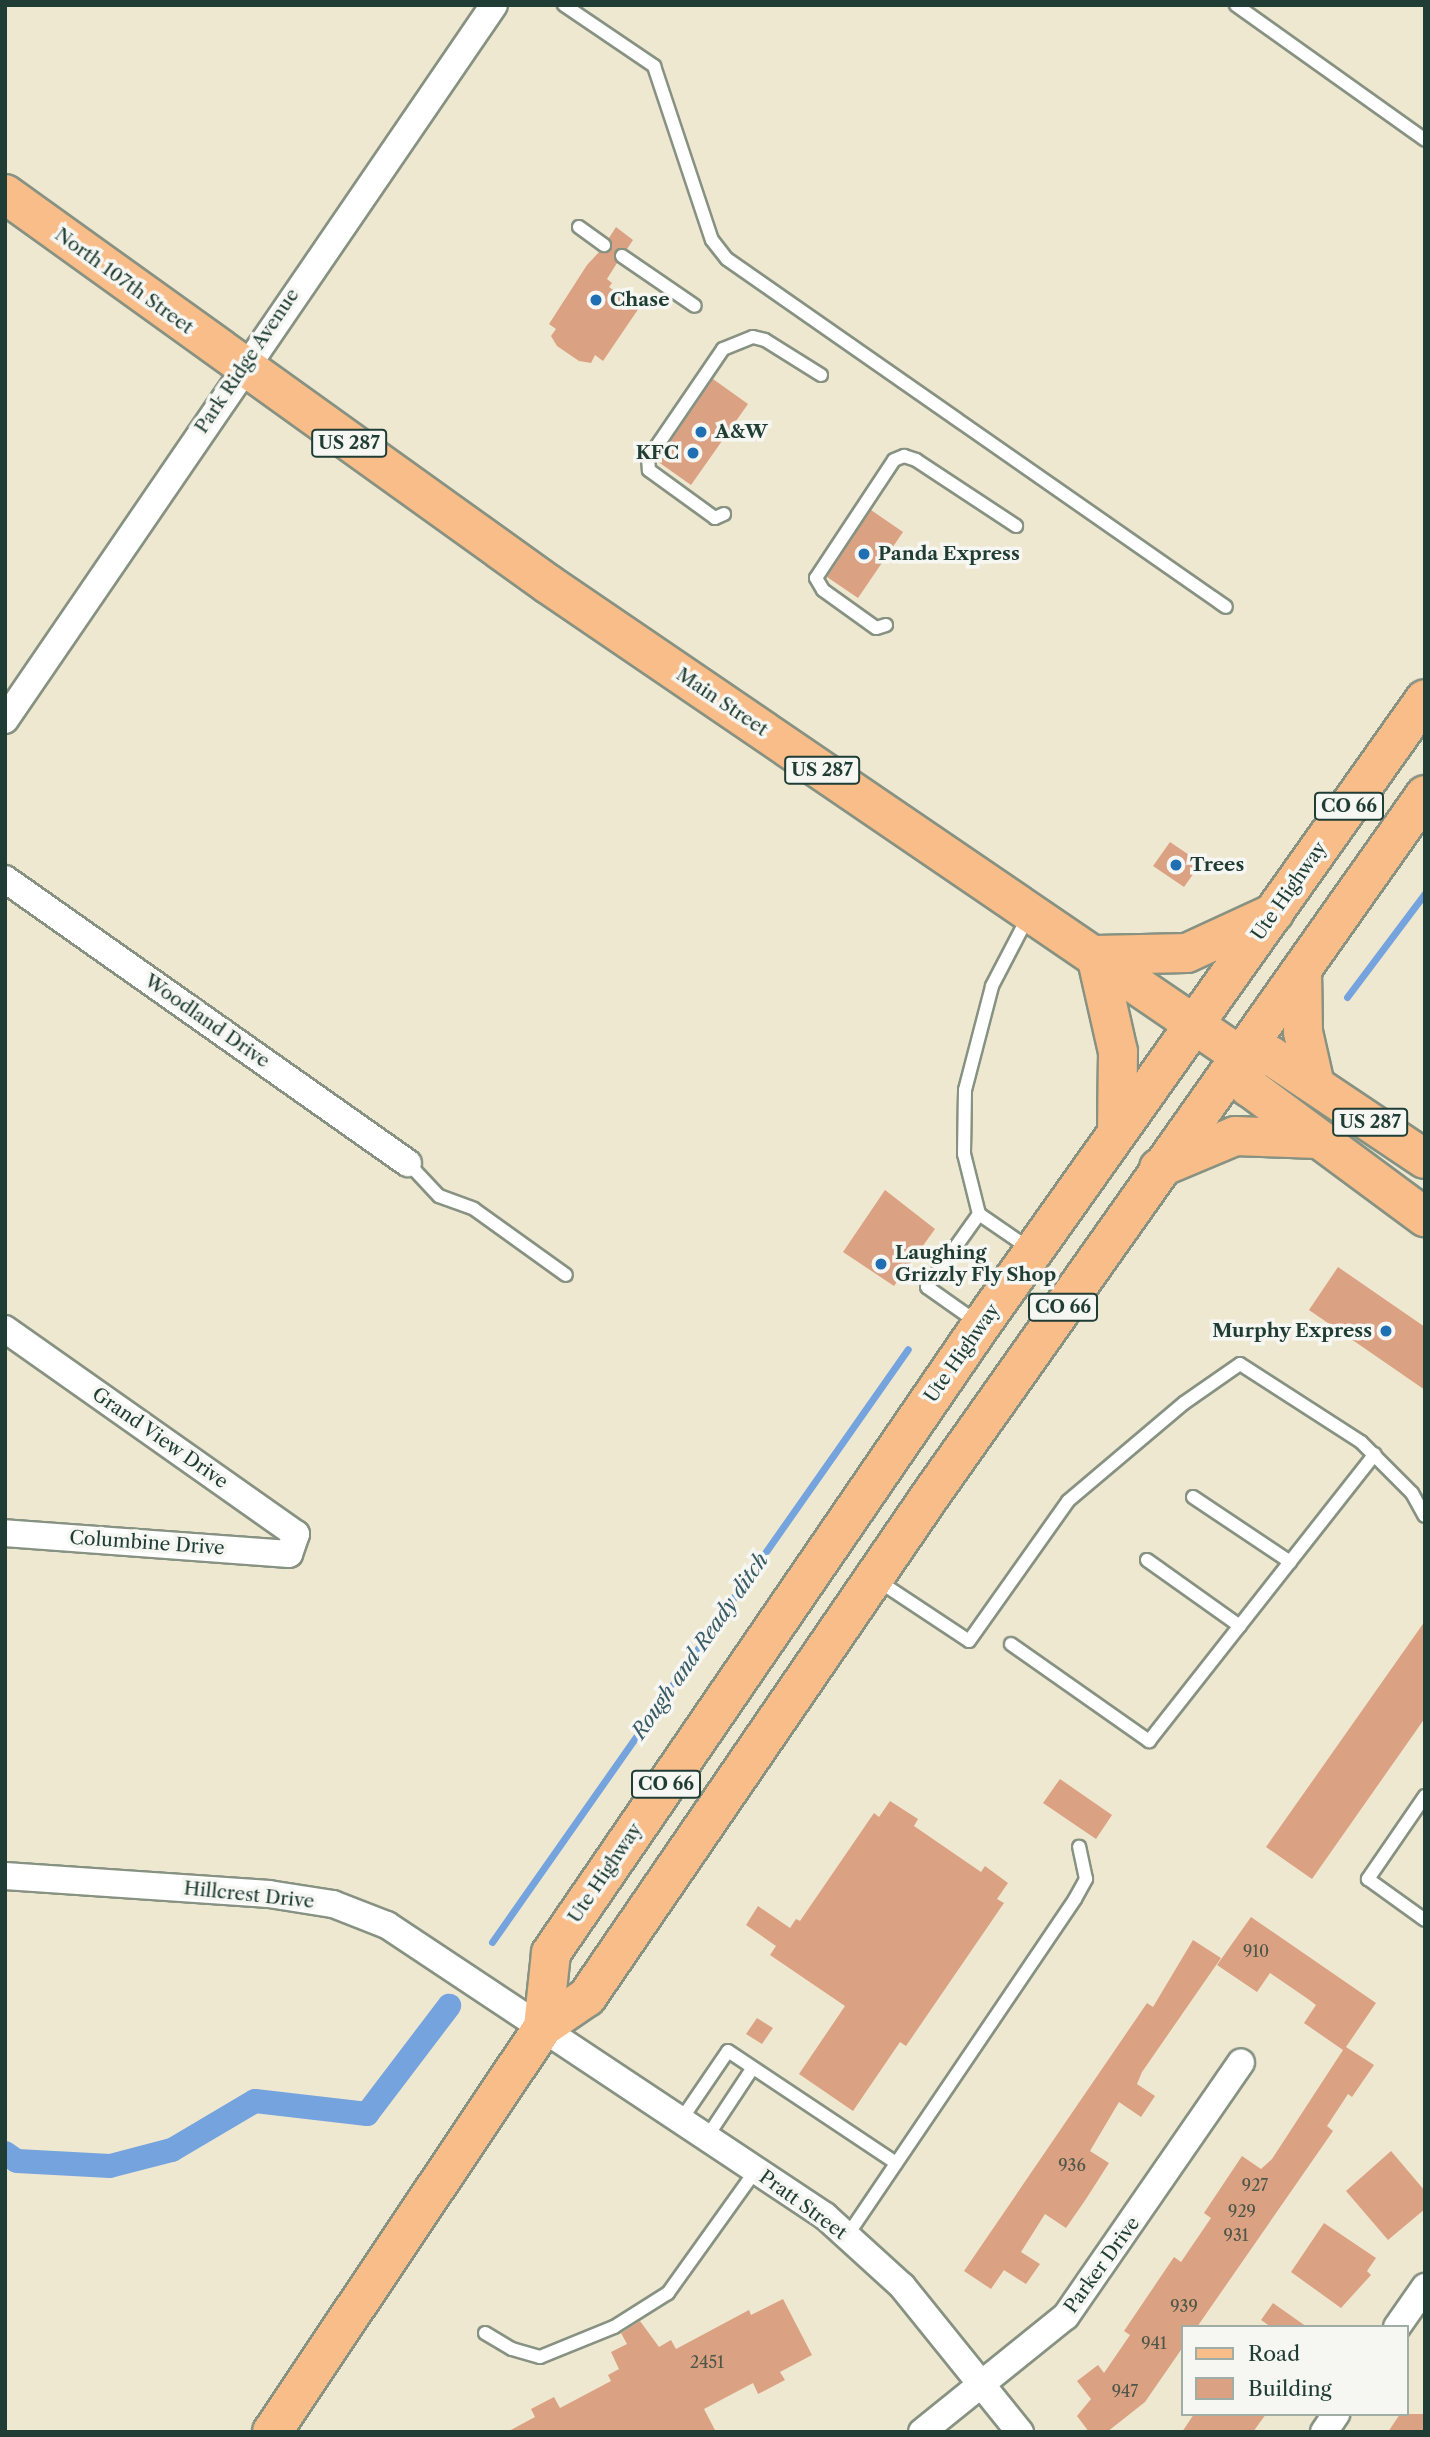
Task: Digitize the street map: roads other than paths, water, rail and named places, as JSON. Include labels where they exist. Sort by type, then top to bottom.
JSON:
[{"type":"main road","name":"North 107th Street","points":[[5,194],[242,368]]},
{"type":"main road","name":"Main Street","points":[[242,368],[560,592],[1239,1055]]},
{"type":"main road","name":"Ute Highway","points":[[543,2027],[551,1953],[1117,1129],[1425,699]]},
{"type":"main road","name":"Ute Highway","points":[[272,2432],[543,2027],[587,1997],[873,1577],[1159,1168],[1303,970],[1425,795]]},
{"type":"main road","points":[[1117,1129],[1118,1052],[1096,955],[1187,953],[1274,913]]},
{"type":"main road","points":[[1303,970],[1303,1032],[1315,1085]]},
{"type":"main road","name":"US 287","points":[[1425,1159],[1271,1056],[1239,1055],[1249,1087],[1425,1217]]},
{"type":"main road","points":[[1159,1168],[1236,1136],[1317,1139]]},
{"type":"street","name":"Park Ridge Avenue","points":[[5,720],[242,368],[494,5]]},
{"type":"street","name":"Woodland Drive","points":[[5,879],[408,1163]]},
{"type":"street","name":"Grand View Drive","points":[[5,1329],[296,1534],[289,1554]]},
{"type":"street","name":"Columbine Drive","points":[[5,1533],[289,1554]]},
{"type":"street","name":"Hillcrest Drive","points":[[5,1876],[269,1894],[333,1904],[387,1925],[543,2027]]},
{"type":"street","name":"Pratt Street","points":[[543,2027],[756,2170],[847,2236],[902,2286],[1020,2432]]},
{"type":"street","name":"Parker Drive","points":[[922,2432],[1066,2316],[1241,2062]]},
{"type":"street","points":[[1398,2325],[1425,2287]]},
{"type":"street","points":[[1324,2432],[1335,2416]]},
{"type":"lane","points":[[564,5],[654,66],[712,240],[727,258],[1226,607]]},
{"type":"lane","points":[[1236,5],[1425,140]]},
{"type":"lane","points":[[579,227],[604,245]]},
{"type":"lane","points":[[622,257],[695,306]]},
{"type":"lane","points":[[724,514],[715,518],[649,470],[648,459],[723,349],[752,337],[765,340],[821,375]]},
{"type":"lane","points":[[887,625],[876,628],[823,590],[816,578],[894,460],[904,456],[916,460],[1016,526]]},
{"type":"lane","points":[[981,1325],[927,1287],[979,1214],[976,1189],[964,1154],[965,1090],[999,967],[1031,911]]},
{"type":"lane","points":[[408,1163],[439,1196],[474,1209],[566,1275]]},
{"type":"lane","points":[[979,1214],[1033,1252]]},
{"type":"lane","points":[[873,1577],[969,1641],[1068,1501],[1184,1403],[1240,1364],[1375,1454],[1412,1493],[1425,1516]]},
{"type":"lane","points":[[1011,1644],[1149,1741],[1375,1454]]},
{"type":"lane","points":[[1193,1497],[1290,1562]]},
{"type":"lane","points":[[1147,1560],[1240,1626]]},
{"type":"lane","points":[[1425,1796],[1368,1879],[1425,1920]]},
{"type":"lane","points":[[847,2236],[1075,1899],[1086,1879],[1079,1847]]},
{"type":"lane","points":[[681,2120],[728,2051],[896,2163]]},
{"type":"lane","points":[[707,2137],[752,2069]]},
{"type":"lane","points":[[485,2333],[512,2349],[540,2357],[614,2327],[667,2293],[756,2170]]},
{"type":"waterway","name":"Rough and Ready ditch","points":[[1347,997],[1425,893]]},
{"type":"waterway","name":"Rough and Ready ditch","points":[[492,1942],[908,1349]]},
{"type":"waterway","name":"Rough and Ready ditch","points":[[5,2153],[17,2161],[110,2166],[172,2150],[255,2101],[367,2114],[449,2006]]},
{"type":"place","name":"Chase","points":[[596,300]]},
{"type":"place","name":"A&W","points":[[701,432]]},
{"type":"place","name":"KFC","points":[[693,453]]},
{"type":"place","name":"Panda Express","points":[[864,554]]},
{"type":"place","name":"Trees","points":[[1176,865]]},
{"type":"place","name":"Laughing Grizzly Fly Shop","points":[[881,1264]]},
{"type":"place","name":"Murphy Express","points":[[1386,1331]]}]
